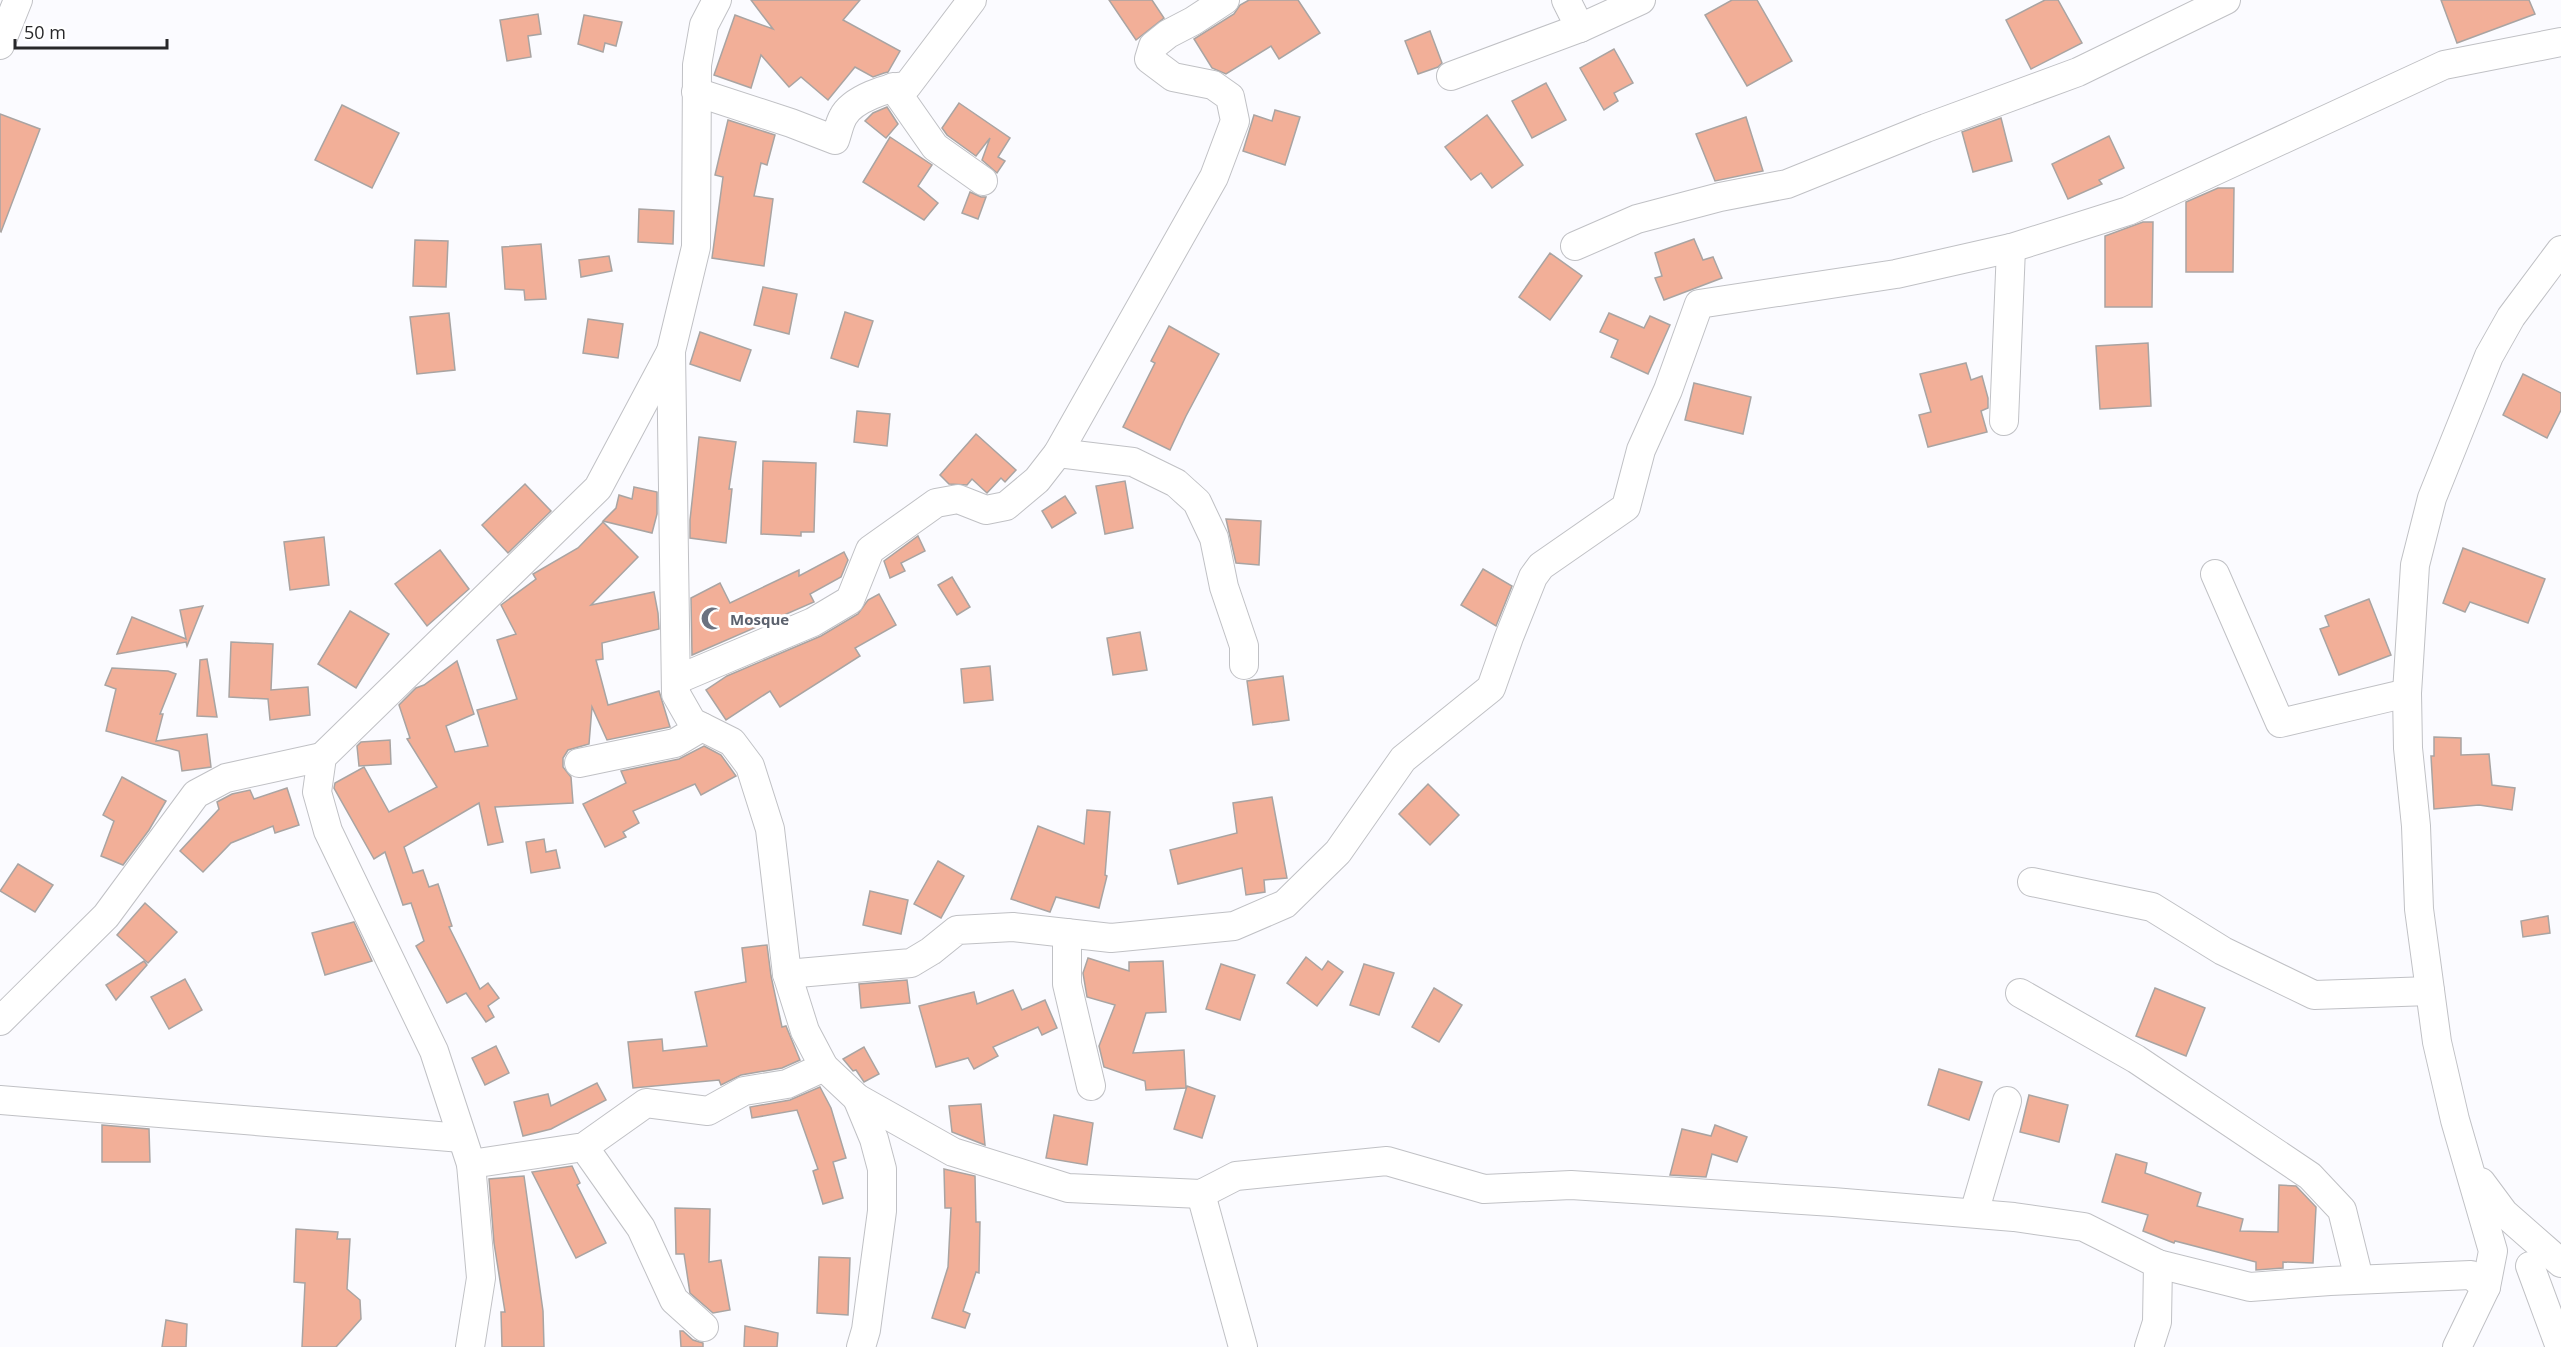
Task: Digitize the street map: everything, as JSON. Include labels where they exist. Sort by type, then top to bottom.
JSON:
[{"type":"street","points":[[0,45],[18,0]]},
{"type":"street","points":[[717,0],[704,25],[697,65],[696,247],[671,351],[676,694],[692,722],[732,742],[750,766],[770,829],[787,974],[805,1030],[824,1067],[857,1098],[953,1152],[1068,1188],[1202,1194],[1236,1176],[1388,1161],[1484,1190],[1571,1185],[2014,1216],[2084,1227],[2158,1264],[2250,1287],[2359,1279],[2471,1275],[2486,1287]]},
{"type":"street","points":[[696,92],[836,140],[844,114],[858,103],[879,91],[907,86],[972,0]]},
{"type":"street","points":[[676,680],[813,622],[850,600],[870,550],[936,503],[958,500],[986,510],[1006,506],[1037,480],[1058,453],[1214,177],[1235,121],[1230,97],[1213,86],[1173,77],[1149,59],[1154,46],[1168,34],[1225,0]]},
{"type":"street","points":[[1566,0],[1580,28]]},
{"type":"street","points":[[1451,76],[1580,28],[1641,0]]},
{"type":"street","points":[[1575,246],[1637,219],[1720,197],[1787,184],[1926,128],[2078,72],[2226,0]]},
{"type":"street","points":[[787,974],[911,963],[931,951],[957,930],[1013,927],[1111,938],[1234,926],[1285,904],[1338,852],[1403,759],[1491,688],[1533,577],[1542,566],[1626,507],[1641,450],[1668,390],[1699,304],[1896,274],[2011,248],[2128,212],[2444,65],[2561,42]]},
{"type":"street","points":[[893,87],[935,147],[983,181]]},
{"type":"street","points":[[2004,421],[2011,248]]},
{"type":"street","points":[[2560,1347],[2542,1263],[2495,1217],[2468,1167],[2439,1053],[2419,909],[2416,826],[2408,748],[2407,693],[2415,565],[2432,498],[2489,356],[2511,317],[2561,250]]},
{"type":"street","points":[[0,1021],[106,916],[196,794],[226,778],[322,757],[598,488],[671,351]]},
{"type":"street","points":[[1058,453],[1133,462],[1176,483],[1197,502],[1214,538],[1224,587],[1244,646],[1244,665]]},
{"type":"street","points":[[2214,574],[2280,723],[2407,693]]},
{"type":"street","points":[[579,763],[675,743],[702,727]]},
{"type":"street","points":[[322,757],[317,792],[327,831],[434,1052],[467,1151],[481,1278],[470,1347]]},
{"type":"street","points":[[2032,882],[2152,907],[2223,951],[2314,995],[2430,991]]},
{"type":"street","points":[[1067,933],[1067,984],[1091,1086]]},
{"type":"street","points":[[2020,993],[2136,1059],[2310,1176],[2342,1210],[2359,1279]]},
{"type":"street","points":[[0,1100],[467,1151],[584,1147],[646,1103],[708,1112],[744,1091],[787,1084],[824,1067]]},
{"type":"street","points":[[857,1098],[874,1139],[882,1169],[882,1211],[866,1330],[861,1347]]},
{"type":"street","points":[[1974,1213],[2007,1101]]},
{"type":"street","points":[[584,1147],[641,1228],[674,1299],[704,1327]]},
{"type":"street","points":[[1202,1194],[1243,1347]]},
{"type":"street","points":[[2457,1347],[2486,1287],[2493,1251],[2495,1217]]},
{"type":"street","points":[[2493,1251],[2500,1265],[2542,1263]]},
{"type":"street","points":[[2486,1287],[2542,1263]]},
{"type":"street","points":[[2149,1347],[2157,1322],[2158,1264]]},
{"type":"building","points":[[751,0],[860,0],[843,20],[900,51],[888,72],[873,77],[855,67],[828,100],[801,77],[789,87],[761,55],[751,88],[714,75],[735,15],[773,29]]},
{"type":"building","points":[[1109,0],[1152,0],[1164,18],[1136,40]]},
{"type":"building","points":[[1249,0],[1298,0],[1320,33],[1279,59],[1271,46],[1226,74],[1212,68],[1194,39],[1234,14],[1240,5]]},
{"type":"building","points":[[1732,0],[1757,0],[1792,61],[1747,86],[1705,15]]},
{"type":"building","points":[[2045,0],[2058,0],[2082,43],[2031,69],[2006,20]]},
{"type":"building","points":[[2441,0],[2529,0],[2535,14],[2457,43]]},
{"type":"building","points":[[538,14],[541,34],[528,36],[531,57],[507,61],[500,20]]},
{"type":"building","points":[[584,15],[622,22],[616,46],[605,43],[603,52],[578,44]]},
{"type":"building","points":[[1430,31],[1442,63],[1438,67],[1418,74],[1405,41]]},
{"type":"building","points":[[1614,49],[1633,83],[1614,93],[1618,101],[1604,110],[1580,68]]},
{"type":"building","points":[[1546,83],[1566,120],[1532,138],[1512,101]]},
{"type":"building","points":[[959,103],[1010,138],[998,157],[1005,161],[997,173],[982,160],[990,138],[976,156],[947,135],[942,128]]},
{"type":"building","points":[[342,105],[399,133],[372,188],[315,160]]},
{"type":"building","points":[[887,107],[898,124],[886,138],[865,121],[873,113]]},
{"type":"building","points":[[1275,110],[1300,117],[1285,165],[1243,151],[1254,115],[1272,121]]},
{"type":"building","points":[[0,114],[40,129],[1,232],[0,231]]},
{"type":"building","points":[[1487,115],[1523,165],[1492,188],[1481,173],[1471,180],[1445,147]]},
{"type":"building","points":[[1746,117],[1763,171],[1715,181],[1696,134]]},
{"type":"building","points":[[2001,118],[2012,161],[1973,172],[1962,132]]},
{"type":"building","points":[[728,120],[775,135],[767,165],[761,163],[754,196],[773,199],[764,266],[712,258],[723,177],[715,175]]},
{"type":"building","points":[[2109,136],[2124,168],[2099,180],[2102,184],[2068,199],[2052,164]]},
{"type":"building","points":[[890,137],[932,165],[918,186],[938,203],[924,220],[863,182]]},
{"type":"building","points":[[2218,188],[2234,188],[2233,272],[2186,272],[2186,202]]},
{"type":"building","points":[[970,192],[986,197],[978,219],[962,213]]},
{"type":"building","points":[[639,209],[674,211],[673,244],[638,242]]},
{"type":"building","points":[[2143,222],[2153,222],[2152,307],[2105,307],[2105,236]]},
{"type":"building","points":[[1694,239],[1703,260],[1713,257],[1722,278],[1664,300],[1655,278],[1662,276],[1655,253]]},
{"type":"building","points":[[415,240],[448,241],[446,287],[413,286]]},
{"type":"building","points":[[541,244],[546,299],[525,300],[524,290],[505,289],[502,247]]},
{"type":"building","points":[[1550,253],[1582,276],[1550,320],[1519,297]]},
{"type":"building","points":[[609,256],[612,271],[581,277],[579,260]]},
{"type":"building","points":[[763,287],[797,294],[789,334],[754,325]]},
{"type":"building","points":[[845,312],[873,321],[858,367],[831,358]]},
{"type":"building","points":[[449,313],[455,370],[417,374],[410,317]]},
{"type":"building","points":[[1609,313],[1644,328],[1650,316],[1670,325],[1648,374],[1611,357],[1618,340],[1600,332]]},
{"type":"building","points":[[588,319],[623,324],[618,358],[583,353]]},
{"type":"building","points":[[1169,326],[1219,354],[1170,450],[1123,427],[1155,363],[1151,361]]},
{"type":"building","points":[[700,332],[751,350],[740,381],[690,364]]},
{"type":"building","points":[[2148,343],[2151,406],[2100,409],[2096,346]]},
{"type":"building","points":[[1966,363],[1971,380],[1982,376],[1988,398],[1988,408],[1981,411],[1987,432],[1928,447],[1919,415],[1931,412],[1920,374]]},
{"type":"building","points":[[2523,374],[2561,393],[2561,410],[2547,438],[2503,415]]},
{"type":"building","points":[[1694,383],[1751,397],[1743,434],[1685,420]]},
{"type":"building","points":[[857,411],[890,414],[887,446],[854,442]]},
{"type":"building","points":[[976,434],[1016,470],[1005,482],[1001,478],[987,493],[972,479],[967,485],[949,484],[940,475]]},
{"type":"building","points":[[699,437],[736,442],[729,489],[732,489],[726,543],[690,538]]},
{"type":"building","points":[[763,461],[816,463],[814,532],[801,532],[801,536],[761,534]]},
{"type":"building","points":[[1125,481],[1133,528],[1105,534],[1096,486]]},
{"type":"building","points":[[525,484],[551,511],[508,553],[482,525]]},
{"type":"building","points":[[634,487],[657,492],[657,514],[652,533],[603,521],[616,508],[619,495],[632,499]]},
{"type":"building","points":[[1065,496],[1076,513],[1052,528],[1042,511]]},
{"type":"building","points":[[1226,519],[1261,521],[1259,565],[1236,563]]},
{"type":"building","points":[[603,522],[638,557],[591,605],[654,592],[659,629],[602,643],[603,659],[596,660],[608,705],[659,691],[670,727],[607,740],[592,707],[589,744],[568,750],[563,758],[563,767],[571,777],[573,803],[495,807],[503,842],[488,845],[479,803],[404,847],[413,873],[423,870],[429,887],[438,884],[452,926],[449,927],[480,989],[488,983],[499,998],[488,1006],[494,1017],[486,1022],[466,993],[447,1003],[416,946],[424,941],[411,903],[403,905],[385,852],[374,859],[334,788],[335,783],[364,767],[389,812],[437,787],[407,739],[410,738],[399,705],[416,688],[424,685],[457,661],[474,714],[446,726],[455,752],[488,746],[477,710],[517,699],[497,640],[516,634],[501,605],[536,579],[533,574],[578,548]]},
{"type":"building","points":[[918,536],[925,551],[901,563],[905,571],[890,578],[884,561]]},
{"type":"building","points":[[324,537],[329,585],[290,590],[284,542]]},
{"type":"building","points":[[2463,548],[2545,579],[2528,623],[2470,602],[2465,612],[2443,603]]},
{"type":"building","points":[[440,550],[469,589],[427,626],[395,584]]},
{"type":"building","points":[[844,552],[848,560],[841,577],[810,594],[814,602],[692,655],[691,598],[720,583],[730,603],[799,570],[799,576]]},
{"type":"building","points":[[1483,569],[1512,586],[1496,626],[1461,605]]},
{"type":"building","points":[[952,577],[970,607],[957,615],[938,585]]},
{"type":"building","points":[[879,594],[896,625],[855,648],[860,656],[780,707],[770,691],[726,720],[706,690],[727,676],[821,636],[858,614],[868,600]]},
{"type":"building","points":[[2369,599],[2391,655],[2339,675],[2320,629],[2329,626],[2325,616]]},
{"type":"building","points":[[203,606],[187,646],[186,642],[117,654],[132,617],[186,639],[180,610]]},
{"type":"building","points":[[350,611],[389,634],[356,688],[318,664]]},
{"type":"building","points":[[1140,632],[1147,670],[1113,675],[1107,638]]},
{"type":"building","points":[[231,642],[273,644],[271,690],[308,687],[310,715],[270,720],[268,699],[229,697]]},
{"type":"building","points":[[207,659],[217,717],[197,716],[200,660]]},
{"type":"building","points":[[990,666],[993,700],[964,703],[961,669]]},
{"type":"building","points":[[112,668],[168,671],[176,674],[160,714],[163,714],[156,741],[207,734],[211,767],[182,771],[179,751],[106,731],[116,689],[105,685]]},
{"type":"building","points":[[1283,676],[1289,720],[1253,725],[1247,681]]},
{"type":"building","points":[[2434,737],[2461,738],[2461,755],[2489,754],[2492,785],[2515,788],[2512,810],[2479,805],[2434,809],[2431,756],[2434,756]]},
{"type":"building","points":[[390,740],[391,764],[359,766],[357,746],[361,742]]},
{"type":"building","points":[[704,746],[721,755],[736,776],[701,795],[695,784],[633,811],[639,823],[623,832],[626,837],[605,847],[583,804],[626,783],[621,771],[679,759]]},
{"type":"building","points":[[122,777],[166,801],[149,830],[123,865],[101,856],[114,821],[103,815]]},
{"type":"building","points":[[1428,784],[1459,815],[1430,845],[1399,814]]},
{"type":"building","points":[[287,788],[299,825],[275,833],[273,826],[231,843],[203,872],[180,851],[219,809],[217,802],[232,794],[250,790],[254,799]]},
{"type":"building","points":[[1272,797],[1287,878],[1264,880],[1265,892],[1246,895],[1242,868],[1178,884],[1170,850],[1237,833],[1233,803]]},
{"type":"building","points":[[1087,810],[1110,812],[1105,875],[1107,876],[1099,908],[1056,897],[1050,912],[1011,899],[1038,826],[1084,844]]},
{"type":"building","points":[[544,839],[546,852],[556,850],[560,868],[531,873],[526,842]]},
{"type":"building","points":[[938,861],[964,876],[941,918],[914,904]]},
{"type":"building","points":[[18,864],[53,885],[35,912],[0,891]]},
{"type":"building","points":[[870,891],[908,900],[901,934],[863,925]]},
{"type":"building","points":[[145,903],[177,932],[148,963],[117,935]]},
{"type":"building","points":[[2548,916],[2550,933],[2523,937],[2521,921]]},
{"type":"building","points":[[354,922],[372,961],[325,975],[312,933]]},
{"type":"building","points":[[767,945],[782,1027],[786,1026],[800,1060],[782,1068],[741,1075],[721,1085],[719,1080],[633,1088],[628,1042],[662,1039],[663,1051],[707,1046],[695,992],[746,982],[742,948]]},
{"type":"building","points":[[1306,957],[1322,970],[1328,961],[1343,972],[1317,1006],[1287,983]]},
{"type":"building","points":[[1088,958],[1129,971],[1129,962],[1163,961],[1166,1012],[1146,1013],[1133,1053],[1184,1050],[1186,1088],[1146,1090],[1145,1081],[1104,1067],[1099,1046],[1115,1005],[1087,997],[1083,973]]},
{"type":"building","points":[[144,961],[147,965],[116,1000],[106,985]]},
{"type":"building","points":[[1221,964],[1255,975],[1240,1020],[1206,1009]]},
{"type":"building","points":[[1364,964],[1394,973],[1379,1015],[1350,1005]]},
{"type":"building","points":[[185,979],[202,1010],[169,1029],[151,997]]},
{"type":"building","points":[[907,980],[910,1003],[861,1008],[859,984]]},
{"type":"building","points":[[1434,988],[1462,1005],[1439,1042],[1412,1027]]},
{"type":"building","points":[[2155,988],[2205,1008],[2186,1056],[2136,1036]]},
{"type":"building","points":[[1013,990],[1022,1010],[1045,1000],[1057,1028],[1042,1035],[1038,1027],[993,1047],[998,1056],[974,1069],[968,1058],[936,1067],[919,1006],[974,992],[977,1004]]},
{"type":"building","points":[[496,1046],[509,1073],[485,1085],[472,1058]]},
{"type":"building","points":[[864,1047],[879,1074],[864,1082],[856,1070],[853,1071],[843,1059]]},
{"type":"building","points":[[1939,1069],[1982,1082],[1969,1120],[1928,1105]]},
{"type":"building","points":[[597,1083],[606,1100],[551,1129],[523,1136],[514,1102],[548,1094],[551,1106]]},
{"type":"building","points":[[1187,1086],[1215,1096],[1202,1138],[1174,1129]]},
{"type":"building","points":[[820,1087],[831,1108],[846,1158],[833,1162],[843,1198],[823,1204],[813,1171],[818,1169],[797,1110],[752,1118],[750,1107],[790,1100]]},
{"type":"building","points":[[2029,1095],[2068,1105],[2059,1142],[2020,1132]]},
{"type":"building","points":[[981,1104],[985,1145],[952,1132],[949,1106]]},
{"type":"building","points":[[1054,1115],[1093,1123],[1087,1165],[1046,1158]]},
{"type":"building","points":[[102,1125],[149,1129],[150,1162],[102,1162]]},
{"type":"building","points":[[1715,1125],[1747,1137],[1737,1162],[1712,1154],[1706,1177],[1670,1175],[1682,1129],[1711,1136]]},
{"type":"building","points":[[2116,1154],[2147,1163],[2145,1173],[2201,1193],[2197,1206],[2243,1219],[2240,1231],[2278,1232],[2279,1185],[2296,1186],[2316,1207],[2313,1263],[2283,1262],[2283,1268],[2256,1270],[2256,1262],[2175,1241],[2174,1243],[2143,1231],[2148,1215],[2102,1202]]},
{"type":"building","points":[[572,1166],[580,1183],[577,1185],[606,1243],[576,1258],[532,1172]]},
{"type":"building","points":[[944,1169],[975,1176],[976,1222],[980,1222],[979,1273],[976,1272],[963,1311],[970,1314],[965,1328],[932,1318],[948,1267],[951,1208],[945,1208]]},
{"type":"building","points":[[524,1176],[543,1311],[544,1347],[502,1347],[501,1312],[505,1312],[494,1243],[489,1179]]},
{"type":"building","points":[[675,1208],[710,1209],[709,1262],[721,1260],[730,1310],[713,1313],[690,1293],[684,1254],[676,1254]]},
{"type":"building","points":[[296,1229],[338,1232],[337,1239],[350,1239],[347,1289],[360,1300],[361,1319],[336,1347],[302,1347],[305,1283],[294,1282]]},
{"type":"building","points":[[819,1257],[850,1258],[848,1315],[817,1313]]},
{"type":"building","points":[[166,1320],[187,1324],[186,1347],[162,1347]]},
{"type":"building","points":[[745,1326],[778,1333],[777,1347],[744,1347]]},
{"type":"building","points":[[680,1331],[693,1340],[703,1343],[703,1347],[681,1347]]},
{"type":"place","name":"Mosque","points":[[712,619]]}]
